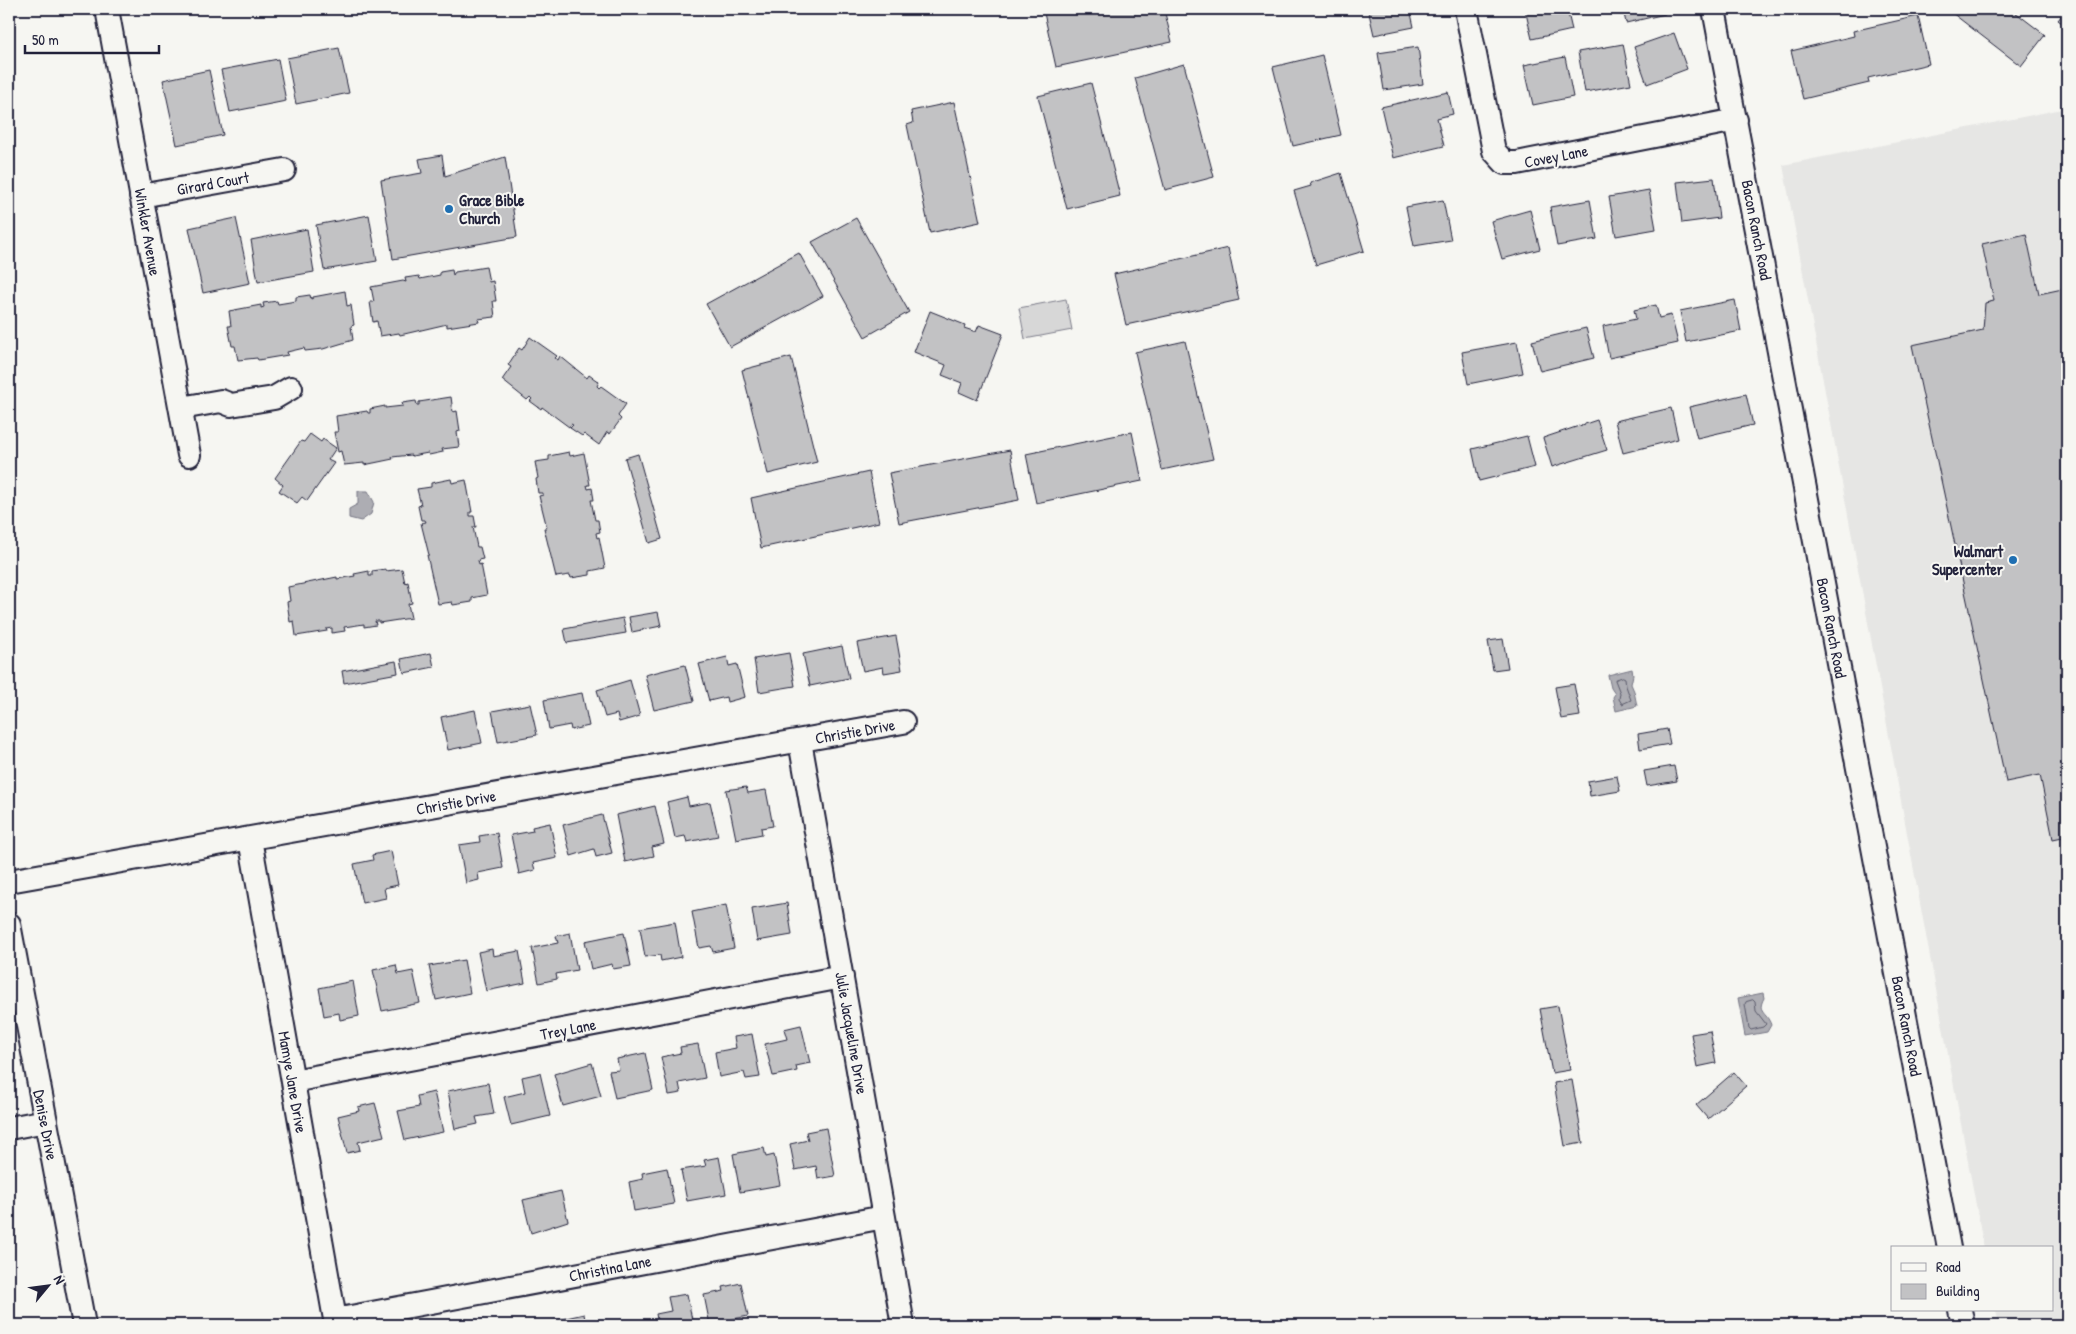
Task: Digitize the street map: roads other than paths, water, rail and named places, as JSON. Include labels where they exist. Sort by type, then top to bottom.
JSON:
[{"type":"street","name":"Winkler Avenue","points":[[107,9],[189,455]]},
{"type":"street","name":"Covey Lane","points":[[1466,9],[1494,150],[1505,163],[1517,163],[1736,120]]},
{"type":"street","name":"Bacon Ranch Road","points":[[1714,9],[1949,1246]]},
{"type":"street","name":"Girard Court","points":[[141,196],[284,170]]},
{"type":"street","points":[[181,408],[221,400]]},
{"type":"street","name":"Christie Drive","points":[[9,880],[250,839],[903,722]]},
{"type":"street","name":"Julie Jacqueline Drive","points":[[800,741],[903,1325]]},
{"type":"street","name":"Mamye Jane Drive","points":[[250,839],[335,1322]]},
{"type":"street","name":"Denise Drive","points":[[9,924],[84,1325]]},
{"type":"street","name":"Trey Lane","points":[[293,1081],[842,977]]},
{"type":"street","points":[[9,1128],[46,1121]]},
{"type":"street","name":"Christina Lane","points":[[335,1322],[884,1217]]},
{"type":"street","points":[[1960,1312],[1963,1325]]},
{"type":"water","points":[[358,491],[368,491],[374,502],[371,514],[361,521],[349,518],[349,509],[358,504]]},
{"type":"water","points":[[1632,669],[1631,684],[1637,706],[1616,711],[1613,697],[1615,694],[1611,688],[1608,675]]},
{"type":"water","points":[[1763,993],[1764,998],[1761,1007],[1771,1025],[1767,1032],[1745,1036],[1738,998]]},
{"type":"place","name":"Grace Bible Church","points":[[449,209]]},
{"type":"place","name":"Walmart Supercenter","points":[[2013,560]]}]
